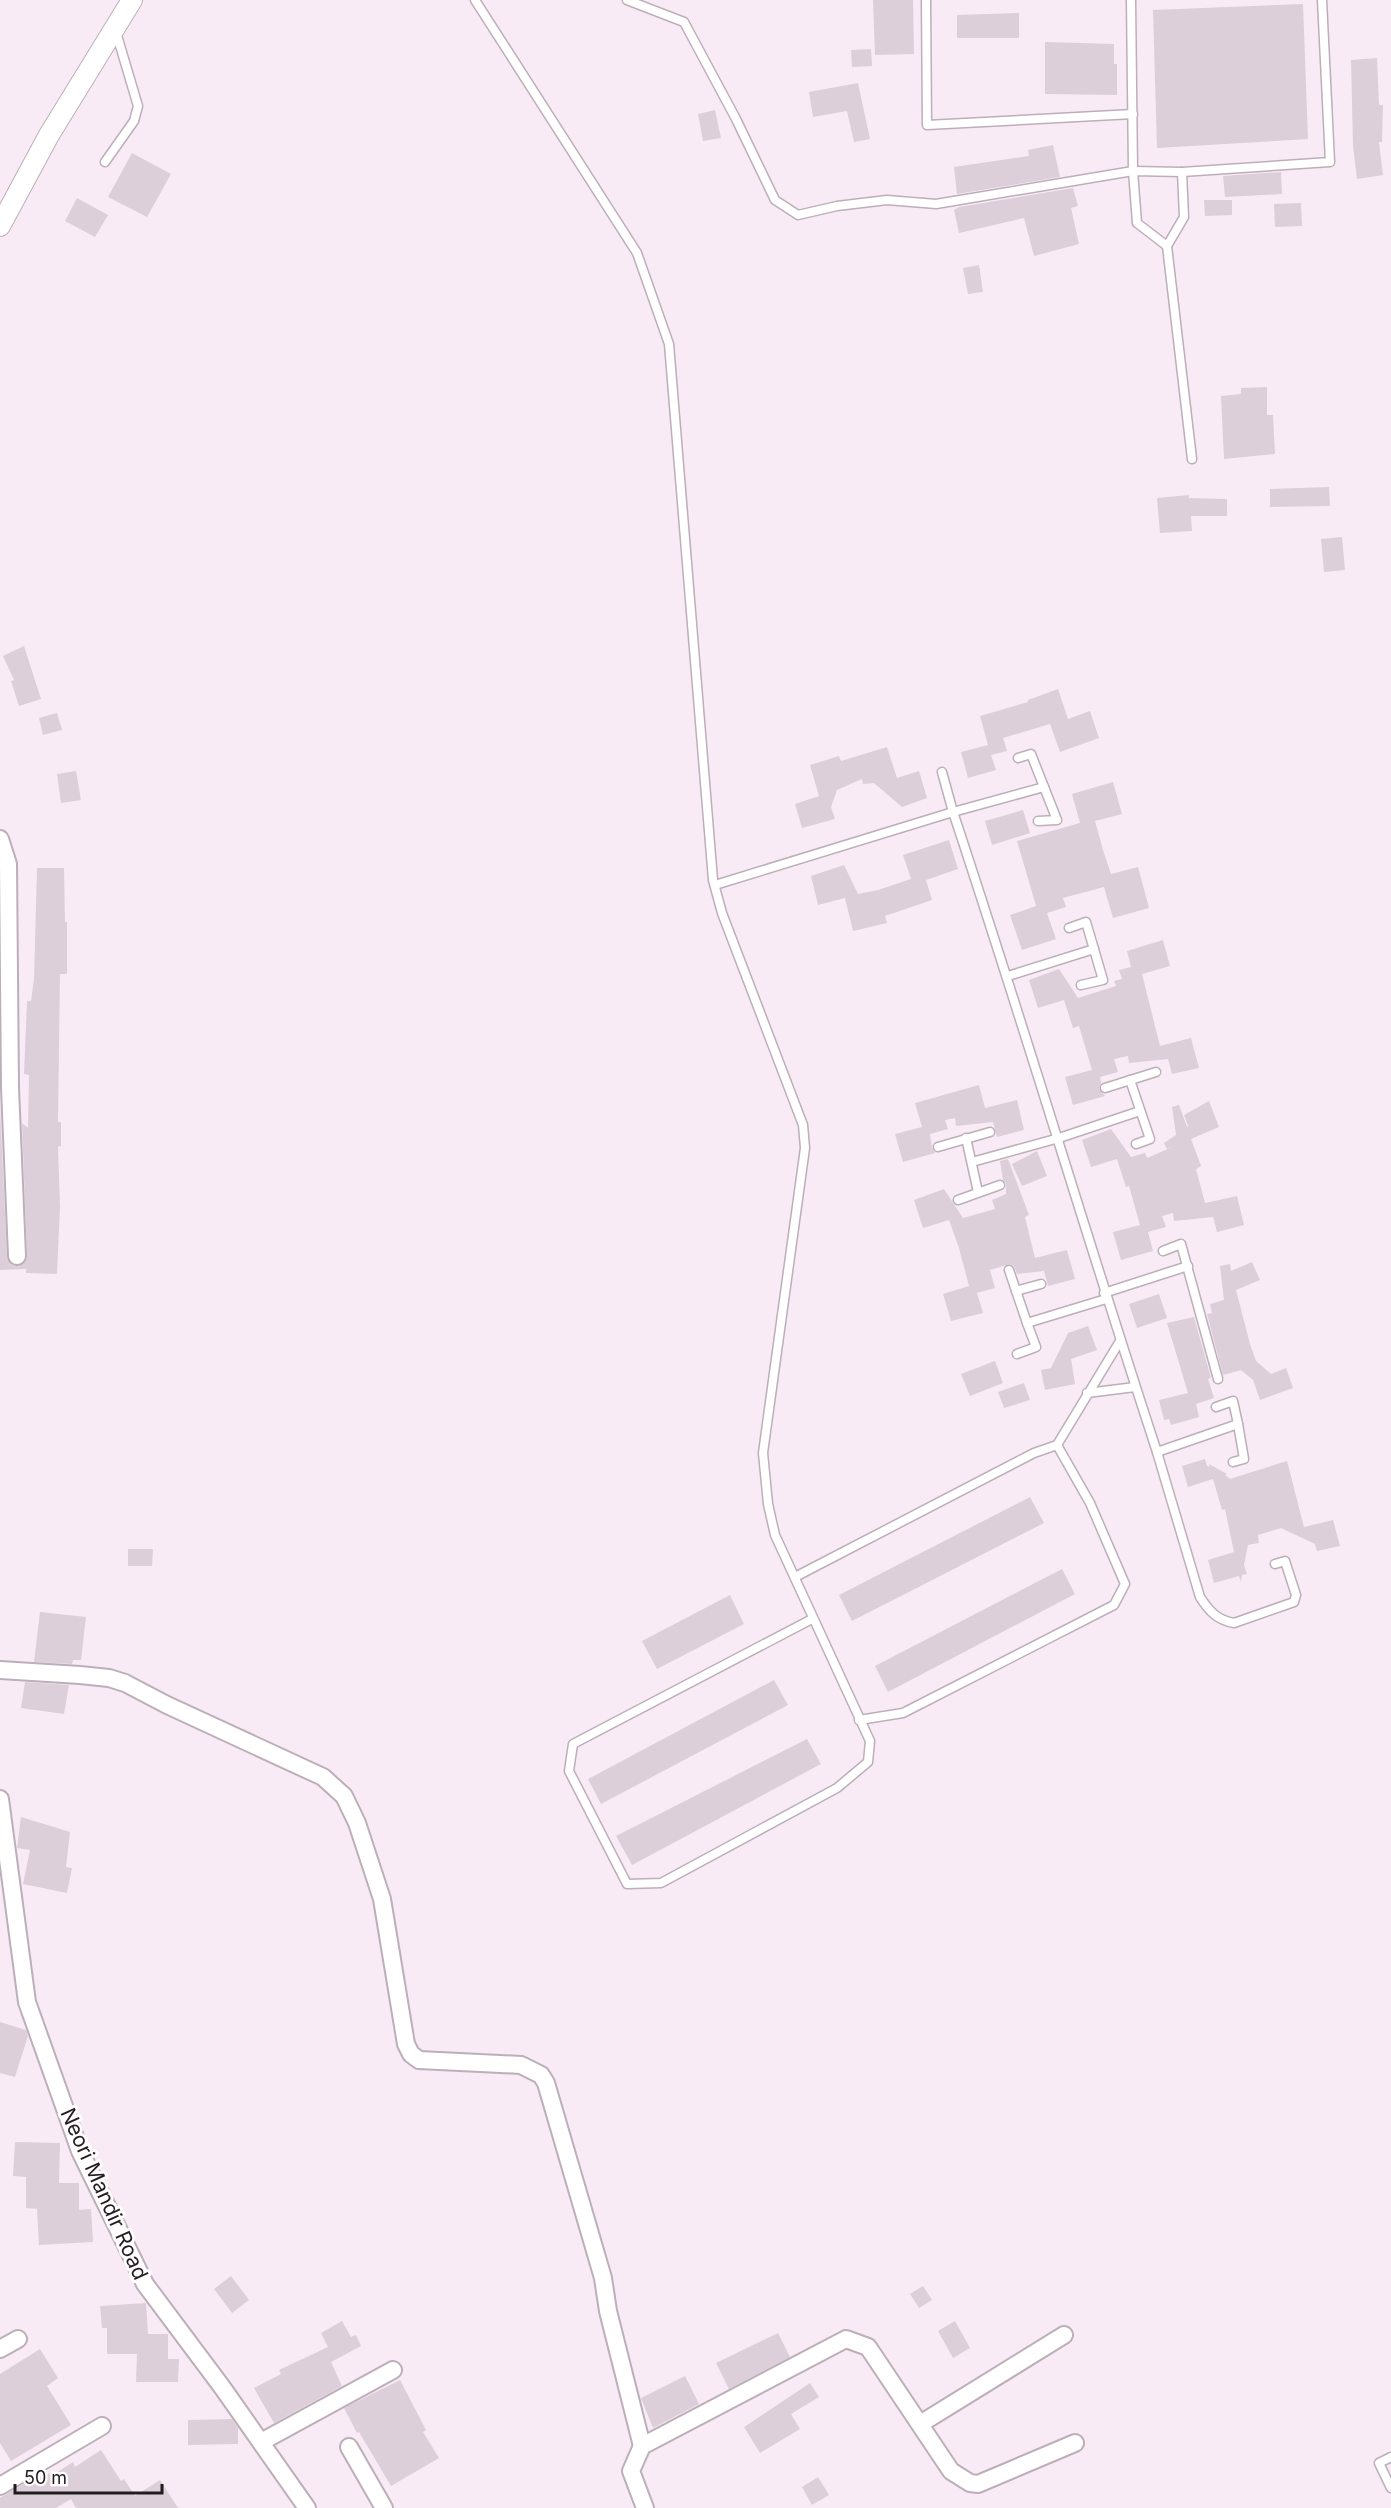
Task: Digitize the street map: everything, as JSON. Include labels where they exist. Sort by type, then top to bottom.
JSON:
[{"type":"street","points":[[0,226],[49,135],[132,0]]},
{"type":"street","points":[[0,839],[8,864],[4,954],[5,1089],[17,1257]]},
{"type":"street","points":[[0,1670],[109,1678],[125,1683],[322,1777],[338,1789],[357,1823],[382,1899],[406,2044],[411,2054],[419,2060],[521,2065],[541,2075],[546,2083],[603,2278],[608,2311],[642,2446],[631,2471],[645,2508]]},
{"type":"street","name":"Neori Mandir Road","points":[[0,1799],[7,1901],[27,2002],[80,2151],[144,2284],[307,2508]]},
{"type":"street","points":[[920,2424],[1064,2335]]},
{"type":"street","points":[[0,2349],[18,2339]]},
{"type":"street","points":[[642,2446],[846,2339],[868,2347],[951,2471],[970,2483],[978,2484],[1075,2443]]},
{"type":"street","points":[[261,2442],[393,2370]]},
{"type":"street","points":[[0,2486],[102,2426]]},
{"type":"street","points":[[349,2447],[384,2508]]},
{"type":"lane","points":[[475,0],[637,253],[669,344],[715,885],[722,913],[803,1125],[805,1148],[763,1453],[768,1504],[775,1534],[858,1720],[870,1741],[868,1762],[837,1788],[661,1883],[627,1884],[570,1771],[573,1744],[812,1619]]},
{"type":"lane","points":[[627,0],[684,22],[736,119],[775,200],[798,215],[837,206],[887,200],[936,204],[1133,171],[1182,172],[1330,162],[1322,0]]},
{"type":"lane","points":[[926,0],[927,125],[1133,114]]},
{"type":"lane","points":[[1131,0],[1133,171],[1137,223],[1167,246]]},
{"type":"lane","points":[[105,162],[134,121],[138,106],[114,26]]},
{"type":"lane","points":[[1182,172],[1184,217],[1167,246],[1192,459]]},
{"type":"lane","points":[[1018,758],[1031,754],[1057,820],[1038,821]]},
{"type":"lane","points":[[942,772],[1059,1138],[1105,1296],[1157,1452],[1200,1597],[1210,1612],[1225,1622],[1234,1623],[1294,1602],[1296,1595],[1285,1561],[1275,1564]]},
{"type":"lane","points":[[715,885],[953,812],[1044,787]]},
{"type":"lane","points":[[1069,928],[1086,922],[1103,980],[1081,985]]},
{"type":"lane","points":[[1008,976],[1094,949]]},
{"type":"lane","points":[[1105,1088],[1156,1072]]},
{"type":"lane","points":[[1130,1080],[1150,1139],[1136,1144]]},
{"type":"lane","points":[[972,1162],[1059,1138],[1140,1112]]},
{"type":"lane","points":[[938,1147],[990,1132]]},
{"type":"lane","points":[[966,1138],[978,1192]]},
{"type":"lane","points":[[958,1200],[1000,1185]]},
{"type":"lane","points":[[1163,1251],[1181,1244],[1218,1379]]},
{"type":"lane","points":[[1027,1323],[1188,1266]]},
{"type":"lane","points":[[1009,1270],[1036,1347],[1017,1354]]},
{"type":"lane","points":[[1016,1291],[1041,1284]]},
{"type":"lane","points":[[795,1577],[1034,1453],[1057,1445],[1120,1341]]},
{"type":"lane","points":[[1087,1393],[1135,1387]]},
{"type":"lane","points":[[1216,1407],[1233,1401],[1244,1459],[1233,1462]]},
{"type":"lane","points":[[1157,1452],[1238,1424]]},
{"type":"lane","points":[[858,1720],[903,1713],[1114,1605],[1125,1584],[1089,1503],[1057,1445]]},
{"type":"lane","points":[[1391,2457],[1379,2463],[1391,2488]]},
{"type":"building","points":[[873,0],[913,0],[914,54],[875,55]]},
{"type":"building","points":[[1303,4],[1308,139],[1157,148],[1153,10]]},
{"type":"building","points":[[1019,13],[1019,38],[957,38],[957,15]]},
{"type":"building","points":[[1045,42],[1114,44],[1114,64],[1117,64],[1117,95],[1045,94]]},
{"type":"building","points":[[871,49],[872,66],[852,67],[851,50]]},
{"type":"building","points":[[1377,58],[1379,105],[1383,105],[1382,142],[1379,142],[1383,175],[1357,179],[1353,146],[1351,60]]},
{"type":"building","points":[[858,83],[870,139],[854,142],[847,111],[813,117],[809,92]]},
{"type":"building","points":[[715,110],[721,138],[703,141],[698,114]]},
{"type":"building","points":[[1053,145],[1060,177],[957,194],[954,167],[1029,156],[1028,150]]},
{"type":"building","points":[[132,153],[171,174],[147,217],[108,197]]},
{"type":"building","points":[[1281,172],[1282,194],[1225,197],[1223,176]]},
{"type":"building","points":[[1073,188],[1078,206],[1071,208],[1079,244],[1034,256],[1024,218],[959,233],[954,210],[959,207]]},
{"type":"building","points":[[77,198],[108,215],[95,237],[65,221]]},
{"type":"building","points":[[1204,200],[1232,200],[1232,215],[1205,216]]},
{"type":"building","points":[[1301,203],[1302,226],[1275,227],[1274,204]]},
{"type":"building","points":[[979,265],[983,292],[968,294],[963,268]]},
{"type":"building","points":[[1267,387],[1267,415],[1273,415],[1275,454],[1224,459],[1221,396],[1241,394],[1241,388]]},
{"type":"building","points":[[1329,487],[1330,506],[1270,507],[1270,489]]},
{"type":"building","points":[[1189,495],[1189,498],[1227,499],[1227,516],[1191,516],[1192,531],[1160,533],[1157,498]]},
{"type":"building","points":[[1342,537],[1345,570],[1324,572],[1321,539]]},
{"type":"building","points":[[24,646],[41,699],[19,706],[11,681],[14,680],[3,656]]},
{"type":"building","points":[[1058,689],[1068,719],[1090,711],[1099,738],[1060,752],[1050,724],[1003,738],[1007,751],[991,755],[996,770],[968,778],[961,752],[988,745],[980,716],[1028,702],[1028,700]]},
{"type":"building","points":[[57,713],[62,730],[43,735],[39,718]]},
{"type":"building","points":[[887,747],[897,778],[919,771],[927,798],[902,807],[874,783],[863,784],[862,779],[837,790],[831,807],[835,819],[802,828],[795,804],[819,796],[810,765],[839,756],[841,761]]},
{"type":"building","points":[[76,771],[81,800],[61,803],[57,774]]},
{"type":"building","points":[[1113,782],[1122,814],[1095,821],[1103,850],[1111,874],[1138,867],[1149,908],[1113,918],[1104,887],[1063,898],[1066,907],[1047,913],[1056,939],[1022,950],[1010,915],[1036,906],[1017,841],[1080,823],[1072,794]]},
{"type":"building","points":[[1023,810],[1030,833],[992,845],[985,821]]},
{"type":"building","points":[[949,840],[958,869],[926,880],[932,900],[885,916],[887,923],[853,931],[845,898],[818,905],[811,876],[844,865],[858,894],[878,890],[911,879],[903,855]]},
{"type":"building","points":[[37,868],[64,868],[65,922],[67,922],[67,974],[60,974],[58,1122],[61,1122],[61,1146],[58,1147],[60,1207],[57,1274],[26,1273],[26,1269],[0,1270],[0,1107],[7,1257],[12,1265],[18,1266],[26,1261],[27,1256],[22,1123],[28,1128],[29,1075],[24,1074],[27,1001],[31,1001],[34,979]]},
{"type":"building","points":[[1163,940],[1170,966],[1142,974],[1160,1046],[1191,1038],[1199,1068],[1172,1074],[1168,1059],[1129,1063],[1128,1056],[1114,1059],[1118,1072],[1100,1077],[1099,1089],[1105,1096],[1073,1105],[1065,1077],[1092,1070],[1079,1026],[1073,1028],[1064,1000],[1038,1008],[1029,980],[1059,969],[1078,998],[1116,986],[1114,981],[1122,979],[1119,970],[1131,967],[1127,951]]},
{"type":"building","points":[[979,1085],[985,1108],[1017,1100],[1024,1130],[997,1137],[993,1122],[956,1126],[955,1118],[945,1120],[948,1129],[930,1134],[935,1153],[903,1162],[895,1134],[922,1127],[915,1103]]},
{"type":"building","points":[[1209,1101],[1219,1127],[1191,1139],[1201,1166],[1196,1169],[1205,1203],[1237,1196],[1244,1225],[1217,1232],[1213,1217],[1174,1221],[1173,1213],[1162,1216],[1166,1227],[1148,1232],[1153,1251],[1121,1260],[1113,1232],[1140,1225],[1129,1186],[1126,1187],[1117,1159],[1091,1167],[1082,1140],[1111,1129],[1131,1157],[1145,1153],[1147,1158],[1177,1145],[1167,1149],[1164,1143],[1176,1135],[1172,1107],[1179,1105],[1187,1127],[1184,1115]]},
{"type":"building","points":[[1037,1151],[1047,1176],[1022,1186],[1012,1164]]},
{"type":"building","points":[[1008,1159],[1029,1215],[1025,1217],[1035,1258],[1067,1250],[1075,1279],[1048,1286],[1044,1271],[1017,1274],[1014,1266],[1010,1264],[990,1270],[995,1288],[977,1293],[983,1313],[951,1321],[943,1294],[969,1286],[959,1248],[949,1220],[923,1228],[914,1200],[944,1189],[963,1218],[995,1209],[992,1200],[1006,1194],[1006,1183],[1003,1180],[1000,1161]]},
{"type":"building","points":[[1252,1262],[1260,1280],[1236,1290],[1250,1344],[1256,1361],[1271,1374],[1286,1368],[1293,1388],[1260,1400],[1253,1380],[1241,1370],[1223,1375],[1207,1314],[1212,1313],[1210,1304],[1224,1300],[1220,1266],[1230,1264],[1231,1271]]},
{"type":"building","points":[[1159,1294],[1167,1318],[1137,1328],[1129,1304]]},
{"type":"building","points":[[1194,1317],[1211,1378],[1208,1379],[1214,1398],[1196,1404],[1199,1417],[1171,1425],[1169,1419],[1164,1420],[1159,1400],[1188,1393],[1167,1323]]},
{"type":"building","points":[[1088,1326],[1097,1350],[1071,1359],[1075,1384],[1045,1390],[1041,1370],[1051,1368],[1068,1333]]},
{"type":"building","points":[[995,1361],[1003,1383],[970,1396],[961,1374]]},
{"type":"building","points":[[1024,1383],[1030,1400],[1004,1408],[998,1392]]},
{"type":"building","points":[[1205,1459],[1207,1466],[1210,1467],[1209,1464],[1227,1474],[1225,1475],[1230,1479],[1287,1461],[1304,1527],[1333,1520],[1340,1546],[1317,1551],[1315,1544],[1281,1528],[1258,1535],[1259,1543],[1248,1545],[1244,1565],[1247,1574],[1242,1575],[1241,1582],[1239,1576],[1214,1583],[1208,1560],[1234,1552],[1225,1509],[1222,1510],[1213,1479],[1188,1487],[1182,1466]]},
{"type":"building","points":[[1030,1497],[1044,1523],[852,1621],[839,1595]]},
{"type":"building","points":[[128,1549],[153,1549],[152,1566],[128,1566]]},
{"type":"building","points":[[1062,1569],[1075,1594],[888,1692],[875,1666]]},
{"type":"building","points":[[730,1595],[744,1624],[657,1669],[642,1641]]},
{"type":"building","points":[[40,1612],[86,1617],[81,1660],[73,1660],[72,1664],[34,1662]]},
{"type":"building","points":[[774,1680],[788,1705],[601,1804],[588,1779]]},
{"type":"building","points":[[25,1682],[69,1685],[64,1714],[21,1708]]},
{"type":"building","points":[[807,1739],[821,1764],[632,1865],[616,1836]]},
{"type":"building","points":[[21,1817],[70,1832],[66,1867],[72,1868],[67,1893],[23,1884],[30,1850],[17,1848]]},
{"type":"building","points":[[0,2022],[26,2030],[28,2036],[15,2077],[0,2073]]},
{"type":"building","points":[[15,2142],[60,2143],[59,2183],[79,2183],[79,2210],[91,2209],[93,2242],[39,2245],[37,2209],[26,2208],[26,2177],[13,2176]]},
{"type":"building","points":[[231,2276],[249,2300],[232,2313],[214,2289]]},
{"type":"building","points":[[923,2286],[932,2300],[919,2308],[910,2294]]},
{"type":"building","points":[[146,2303],[148,2334],[168,2334],[168,2359],[179,2359],[178,2382],[136,2382],[137,2354],[107,2354],[107,2328],[102,2328],[100,2306]]},
{"type":"building","points":[[342,2321],[351,2337],[356,2335],[361,2346],[331,2362],[342,2386],[274,2423],[254,2388],[281,2374],[279,2370],[328,2347],[321,2333]]},
{"type":"building","points":[[955,2321],[970,2348],[953,2358],[938,2331]]},
{"type":"building","points":[[778,2333],[790,2357],[729,2389],[716,2363]]},
{"type":"building","points":[[40,2349],[58,2378],[47,2386],[71,2425],[11,2461],[0,2443],[0,2374]]},
{"type":"building","points":[[685,2376],[699,2404],[653,2428],[641,2398]]},
{"type":"building","points":[[400,2380],[426,2430],[423,2432],[439,2458],[391,2486],[344,2408]]},
{"type":"building","points":[[810,2383],[819,2397],[791,2414],[800,2429],[760,2453],[744,2427]]},
{"type":"building","points":[[232,2419],[238,2428],[238,2444],[188,2445],[188,2420]]},
{"type":"building","points":[[101,2450],[121,2481],[124,2479],[135,2496],[160,2480],[178,2508],[76,2508],[71,2499],[56,2508],[0,2508],[0,2498],[3,2496],[31,2480],[34,2483],[51,2472],[53,2475],[73,2462],[75,2467]]},
{"type":"building","points":[[818,2477],[829,2495],[812,2505],[802,2487]]}]
